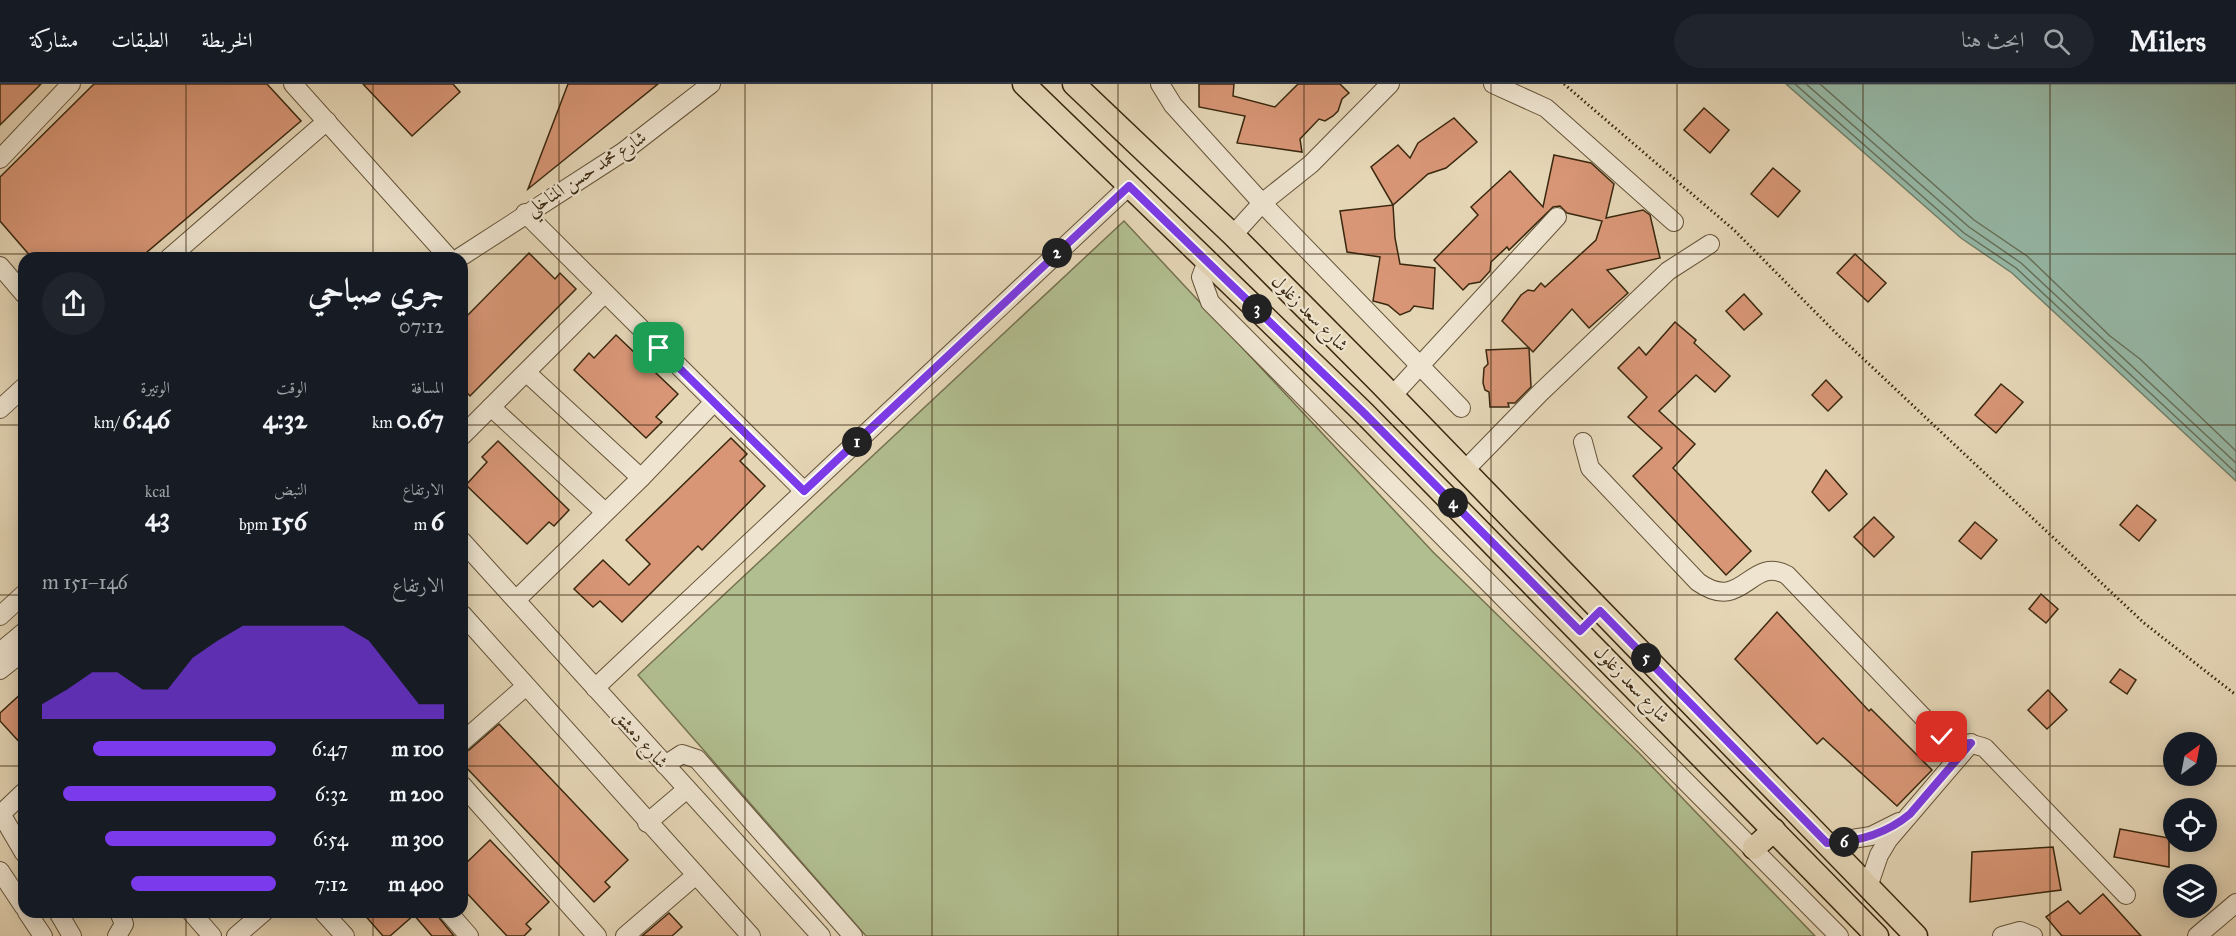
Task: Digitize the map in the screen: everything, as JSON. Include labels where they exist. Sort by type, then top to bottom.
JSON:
[{"type":"main road","name":"شارع سعد زغلول","points":[[1024,84],[1364,413],[1877,936]]},
{"type":"main road","name":"شارع سعد زغلول","points":[[1083,87],[1392,396],[1916,936]]},
{"type":"main road","points":[[1580,631],[1600,611]]},
{"type":"main road","points":[[1754,848],[1774,830]]},
{"type":"street","points":[[0,159],[71,84]]},
{"type":"street","points":[[293,84],[445,252]]},
{"type":"street","points":[[1160,84],[1173,105],[1262,203],[1461,408]]},
{"type":"street","points":[[1233,235],[1262,203],[1311,164],[1390,84]]},
{"type":"street","points":[[1493,84],[1546,108],[1674,222]]},
{"type":"street","name":"شارع محمد حسن المناخلي","points":[[468,252],[525,213],[623,152],[709,85]]},
{"type":"street","points":[[176,252],[327,121]]},
{"type":"street","points":[[595,687],[1129,186]]},
{"type":"street","points":[[525,213],[804,491]]},
{"type":"street","points":[[1392,396],[1557,217]]},
{"type":"street","points":[[1464,471],[1668,271],[1710,244]]},
{"type":"street","points":[[1207,261],[1201,277],[1210,302],[1839,936]]},
{"type":"street","points":[[0,266],[18,287]]},
{"type":"street","points":[[468,430],[527,374],[604,294]]},
{"type":"street","points":[[527,374],[641,478]]},
{"type":"street","points":[[0,410],[18,393]]},
{"type":"street","points":[[516,600],[641,478],[714,402]]},
{"type":"street","points":[[491,407],[605,512]]},
{"type":"street","points":[[1583,442],[1590,468],[1698,582],[1716,591],[1725,592],[1735,590],[1766,571],[1774,570],[1787,574],[1942,737],[1958,744],[1971,743],[1991,753],[2126,895]]},
{"type":"street","name":"شارع دمشق","points":[[468,548],[817,932]]},
{"type":"street","points":[[0,616],[18,600]]},
{"type":"street","points":[[468,621],[647,823],[751,936]]},
{"type":"street","points":[[0,652],[18,637]]},
{"type":"street","points":[[0,670],[18,656]]},
{"type":"street","points":[[468,737],[526,686]]},
{"type":"street","points":[[1868,887],[1879,855],[1910,814],[1971,743]]},
{"type":"street","points":[[665,765],[682,754],[698,759],[853,936]]},
{"type":"street","points":[[647,823],[687,789]]},
{"type":"street","points":[[468,792],[597,936]]},
{"type":"street","points":[[18,797],[0,813],[18,843]]},
{"type":"street","points":[[1827,843],[1871,836],[1898,823],[1910,814]]},
{"type":"street","points":[[0,871],[18,898]]},
{"type":"street","points":[[625,936],[696,875]]},
{"type":"street","points":[[2198,936],[2236,903]]},
{"type":"street","points":[[817,932],[831,911]]},
{"type":"street","points":[[31,918],[43,936]]},
{"type":"street","points":[[62,918],[72,936]]},
{"type":"street","points":[[117,936],[124,924],[121,918]]},
{"type":"street","points":[[196,918],[212,936]]},
{"type":"street","points":[[236,936],[257,918]]},
{"type":"street","points":[[328,918],[345,936]]},
{"type":"street","points":[[453,918],[469,936]]},
{"type":"street","points":[[2002,936],[2020,931],[2033,936]]},
{"type":"path","points":[[1564,84],[1734,230],[1855,352],[2144,623],[2236,695]]},
{"type":"shaded area","points":[[1124,221],[1433,552],[1639,753],[1815,936],[866,936],[638,675]]},
{"type":"water","points":[[1786,84],[2236,84],[2236,481],[2012,273],[1961,238]]},
{"type":"building","points":[[0,84],[41,84],[0,125]]},
{"type":"building","points":[[94,84],[267,84],[301,121],[147,252],[27,252],[0,221],[0,177]]},
{"type":"building","points":[[363,84],[453,84],[460,92],[412,136]]},
{"type":"building","points":[[568,84],[658,84],[528,189]]},
{"type":"building","points":[[1199,84],[1234,84],[1233,96],[1275,107],[1298,84],[1340,84],[1349,93],[1342,99],[1338,111],[1333,116],[1325,121],[1319,119],[1300,139],[1302,152],[1237,143],[1245,116],[1199,107]]},
{"type":"building","points":[[1704,108],[1729,130],[1710,153],[1684,130]]},
{"type":"building","points":[[1454,118],[1477,142],[1446,168],[1428,174],[1393,205],[1371,167],[1398,145],[1410,158],[1418,143]]},
{"type":"building","points":[[1554,155],[1591,163],[1614,184],[1606,218],[1643,210],[1650,215],[1660,258],[1607,270],[1628,293],[1589,328],[1572,309],[1533,352],[1502,321],[1521,295],[1528,290],[1534,291],[1541,283],[1545,287],[1596,240],[1602,221],[1567,213],[1560,206],[1553,207],[1509,250],[1507,247],[1491,262],[1490,271],[1480,282],[1469,284],[1463,290],[1434,260],[1478,215],[1471,207],[1510,171],[1543,207]]},
{"type":"building","points":[[1773,168],[1800,191],[1778,217],[1751,194]]},
{"type":"building","points":[[1393,205],[1395,238],[1400,264],[1435,268],[1433,309],[1414,306],[1410,311],[1400,315],[1388,305],[1373,301],[1380,257],[1347,252],[1340,211]]},
{"type":"building","points":[[529,253],[555,279],[560,273],[576,289],[470,396],[468,394],[468,315]]},
{"type":"building","points":[[1855,254],[1886,283],[1868,302],[1837,273]]},
{"type":"building","points":[[1744,294],[1762,314],[1744,330],[1726,311]]},
{"type":"building","points":[[1675,322],[1696,340],[1694,343],[1730,376],[1715,392],[1696,375],[1659,411],[1695,444],[1673,468],[1751,551],[1726,575],[1633,476],[1662,448],[1628,417],[1647,397],[1618,368],[1639,347],[1646,355]]},
{"type":"building","points":[[616,335],[678,394],[656,417],[662,422],[646,438],[574,370],[589,353],[594,358]]},
{"type":"building","points":[[1529,348],[1531,387],[1515,403],[1508,403],[1509,407],[1490,407],[1489,392],[1485,390],[1483,383],[1484,368],[1488,364],[1486,350]]},
{"type":"building","points":[[1826,380],[1842,397],[1828,411],[1812,395]]},
{"type":"building","points":[[2001,384],[2023,402],[1996,433],[1975,415]]},
{"type":"building","points":[[731,438],[747,454],[740,461],[765,486],[702,550],[698,546],[622,622],[600,601],[593,607],[574,589],[603,560],[629,585],[650,564],[626,540]]},
{"type":"building","points":[[498,441],[569,510],[554,526],[549,522],[527,544],[468,487],[468,483],[487,462],[482,457]]},
{"type":"building","points":[[1826,470],[1847,494],[1829,511],[1812,492]]},
{"type":"building","points":[[2137,505],[2156,520],[2139,541],[2120,525]]},
{"type":"building","points":[[1874,517],[1894,537],[1874,557],[1854,537]]},
{"type":"building","points":[[1975,522],[1997,540],[1981,559],[1959,541]]},
{"type":"building","points":[[2041,594],[2058,609],[2046,623],[2029,609]]},
{"type":"building","points":[[1777,612],[1869,711],[1871,709],[1932,770],[1897,806],[1823,738],[1817,744],[1735,659]]},
{"type":"building","points":[[2120,669],[2136,680],[2127,694],[2110,682]]},
{"type":"building","points":[[2048,690],[2067,710],[2047,729],[2028,710]]},
{"type":"building","points":[[18,696],[18,740],[0,721],[0,713]]},
{"type":"building","points":[[499,724],[628,860],[605,882],[610,887],[594,902],[468,769],[469,750]]},
{"type":"building","points":[[2120,829],[2163,837],[2163,852],[2169,852],[2169,864],[2163,864],[2163,866],[2114,857]]},
{"type":"building","points":[[490,840],[549,902],[526,924],[531,929],[524,936],[507,936],[468,894],[468,861]]},
{"type":"building","points":[[2053,847],[2061,890],[1970,902],[1972,852]]},
{"type":"building","points":[[2103,894],[2141,936],[2062,936],[2046,917],[2068,901],[2080,914]]},
{"type":"building","points":[[669,913],[682,927],[672,936],[642,936]]},
{"type":"building","points":[[367,918],[411,918],[390,936],[383,936]]},
{"type":"building","points":[[417,918],[440,918],[454,936],[432,936]]},
{"type":"route","points":[[659,348],[804,491],[1129,186],[1364,413],[1580,631],[1600,611],[1827,843],[1871,836],[1898,823],[1910,814],[1971,743],[1958,744],[1942,737]]}]
